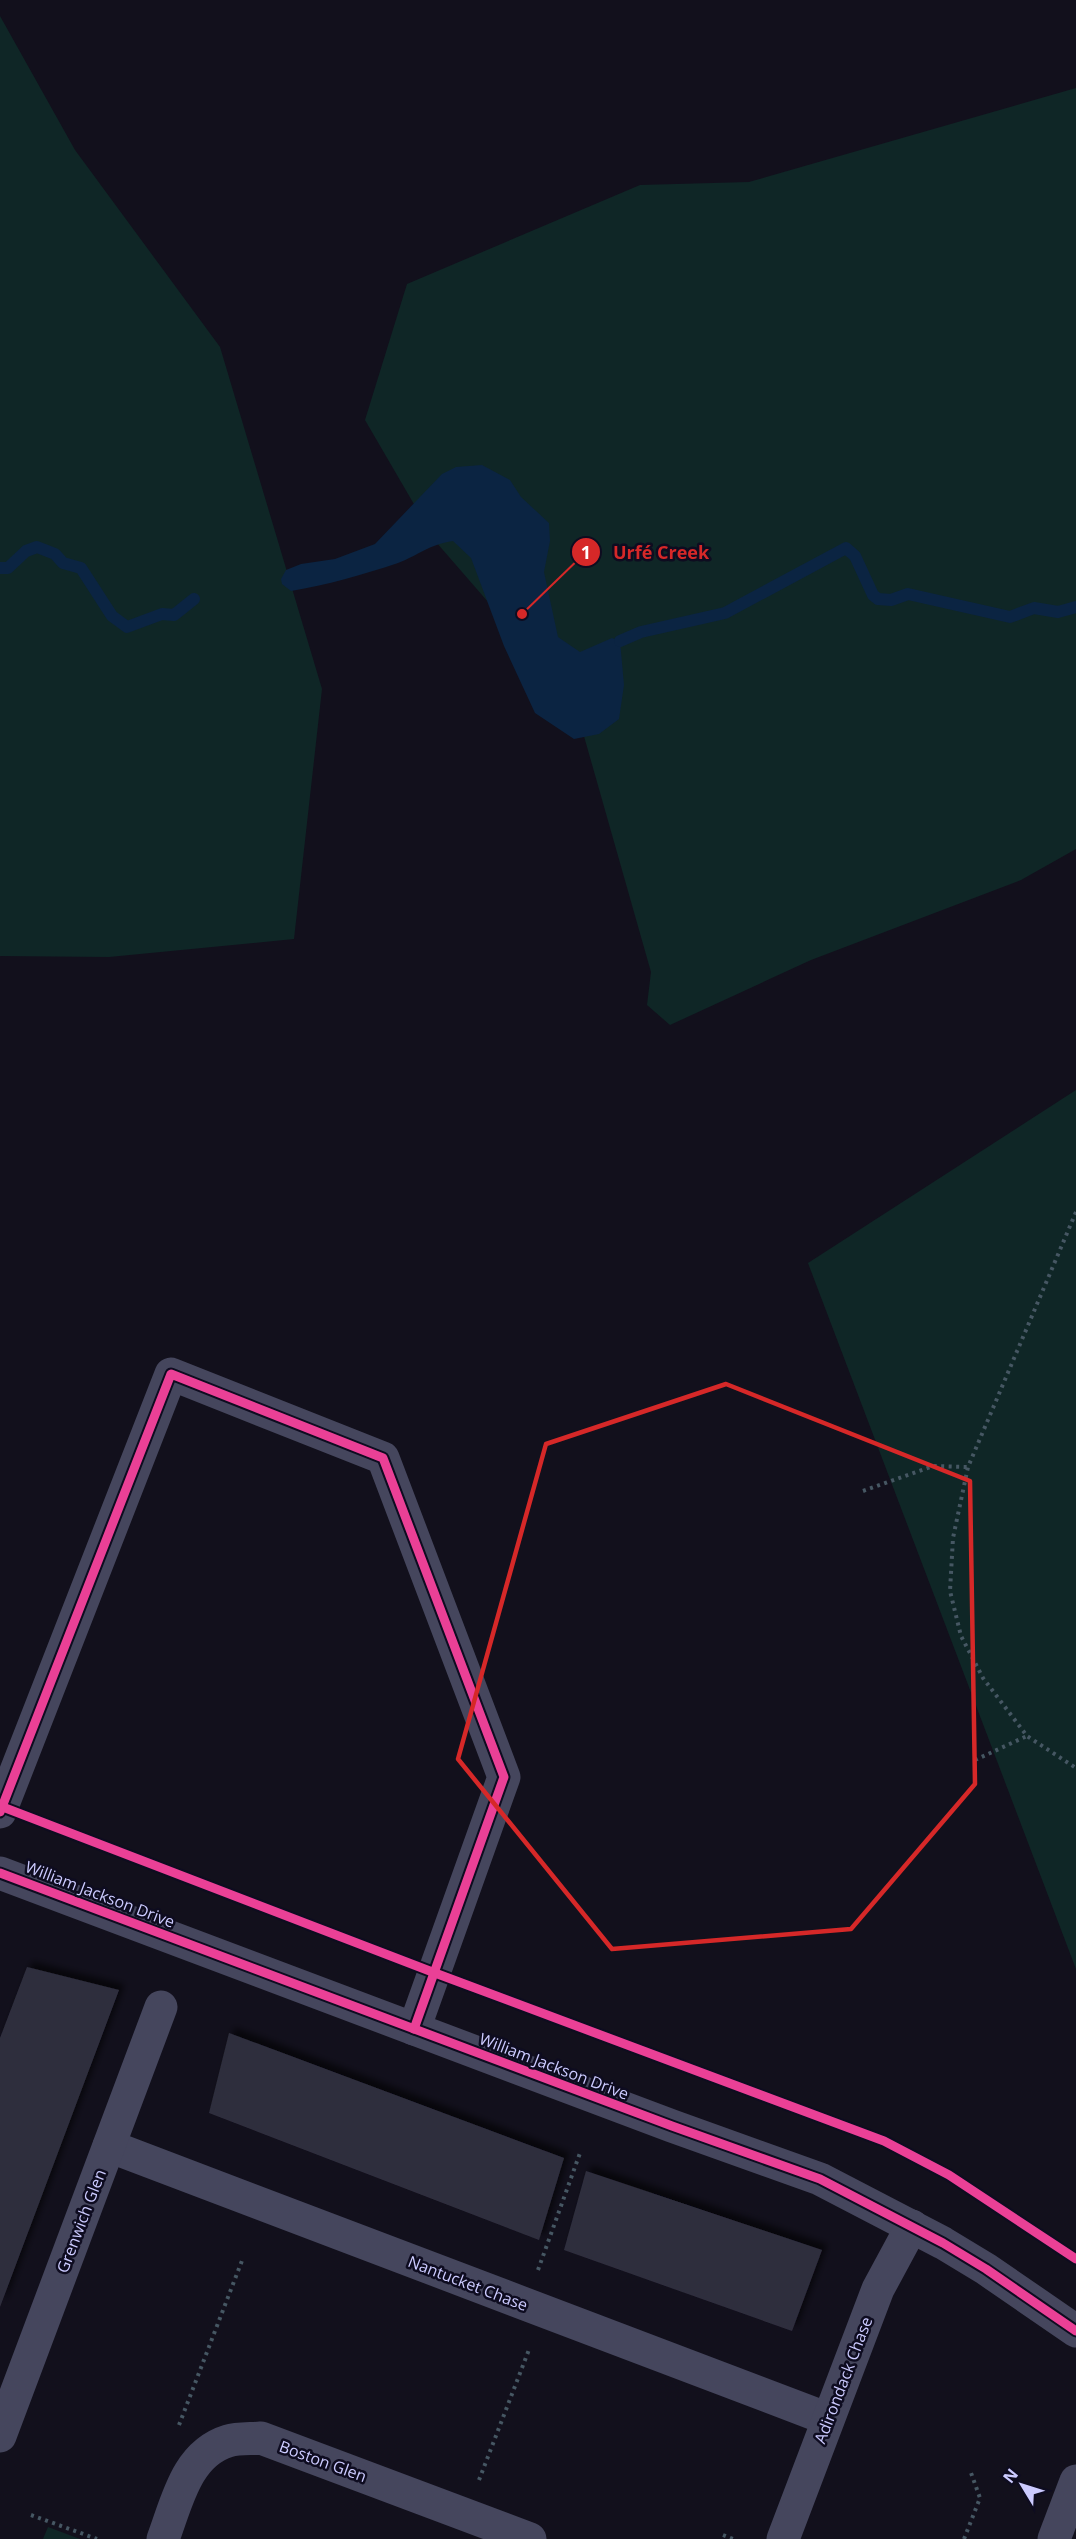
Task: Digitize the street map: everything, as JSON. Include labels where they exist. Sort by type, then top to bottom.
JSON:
[{"type":"street","points":[[0,1812],[171,1374],[383,1458],[504,1777],[414,2029]]},
{"type":"street","name":"William Jackson Drive","points":[[0,1873],[820,2179],[912,2226],[986,2269],[1076,2331]]},
{"type":"street","name":"Grenwich Glen","points":[[0,2436],[161,2007]]},
{"type":"street","name":"Nantucket Chase","points":[[109,2146],[828,2419]]},
{"type":"street","name":"Adirondack Chase","points":[[783,2539],[878,2289],[912,2226]]},
{"type":"street","name":"Boston Glen","points":[[163,2539],[189,2472],[207,2451],[230,2441],[261,2438],[530,2539]]},
{"type":"street","points":[[1054,2539],[1076,2481]]},
{"type":"path","points":[[1076,1212],[968,1467],[953,1538],[950,1591],[961,1636],[983,1678],[1027,1736],[1076,1768]]},
{"type":"path","points":[[863,1491],[933,1466],[968,1467]]},
{"type":"path","points":[[975,1760],[1027,1736]]},
{"type":"path","points":[[534,2281],[580,2152]]},
{"type":"path","points":[[177,2431],[243,2258]]},
{"type":"path","points":[[478,2484],[531,2343]]},
{"type":"path","points":[[964,2539],[980,2498],[970,2470]]},
{"type":"path","points":[[31,2515],[97,2539]]},
{"type":"path","points":[[723,2535],[733,2539]]},
{"type":"highlighted area","points":[[726,1384],[970,1481],[975,1784],[851,1929],[612,1949],[458,1759],[546,1444]]},
{"type":"green space","points":[[0,16],[75,150],[220,347],[322,689],[294,939],[109,957],[0,956]]},
{"type":"green space","points":[[1076,88],[1076,849],[1021,880],[811,960],[670,1025],[647,1005],[651,972],[574,701],[436,542],[365,420],[407,284],[640,185],[749,182]]},
{"type":"green space","points":[[1076,1090],[1076,1969],[808,1263]]},
{"type":"green space","points":[[48,2527],[80,2539],[43,2539]]},
{"type":"water","points":[[482,465],[510,480],[521,497],[549,523],[550,541],[544,572],[558,637],[580,652],[612,638],[620,641],[624,685],[619,719],[599,734],[574,739],[535,713],[504,646],[471,558],[453,541],[430,548],[398,563],[331,583],[291,591],[282,584],[281,579],[286,570],[301,564],[335,559],[375,544],[442,474],[456,467]]},
{"type":"building","points":[[27,1967],[119,1990],[0,2307],[0,2038]]},
{"type":"building","points":[[229,2033],[564,2158],[539,2240],[209,2113]]},
{"type":"building","points":[[586,2171],[822,2250],[792,2331],[564,2250]]},
{"type":"waterway","points":[[0,568],[8,568],[26,551],[37,547],[55,554],[63,563],[81,568],[112,616],[127,627],[162,614],[174,615],[194,599]]},
{"type":"waterway","points":[[620,641],[641,632],[725,613],[846,548],[855,556],[873,595],[878,599],[891,600],[908,594],[1010,617],[1034,608],[1058,612],[1076,607]]},
{"type":"cycle path","points":[[0,1812],[171,1374],[383,1458],[504,1777],[414,2029]]},
{"type":"cycle path","points":[[0,1806],[435,1973],[884,2141],[949,2175],[1076,2259]]},
{"type":"cycle path","points":[[0,1873],[672,2126],[820,2179],[943,2243],[986,2269],[1076,2331]]},
{"type":"place","name":"Urfé Creek","points":[[522,614]]}]
